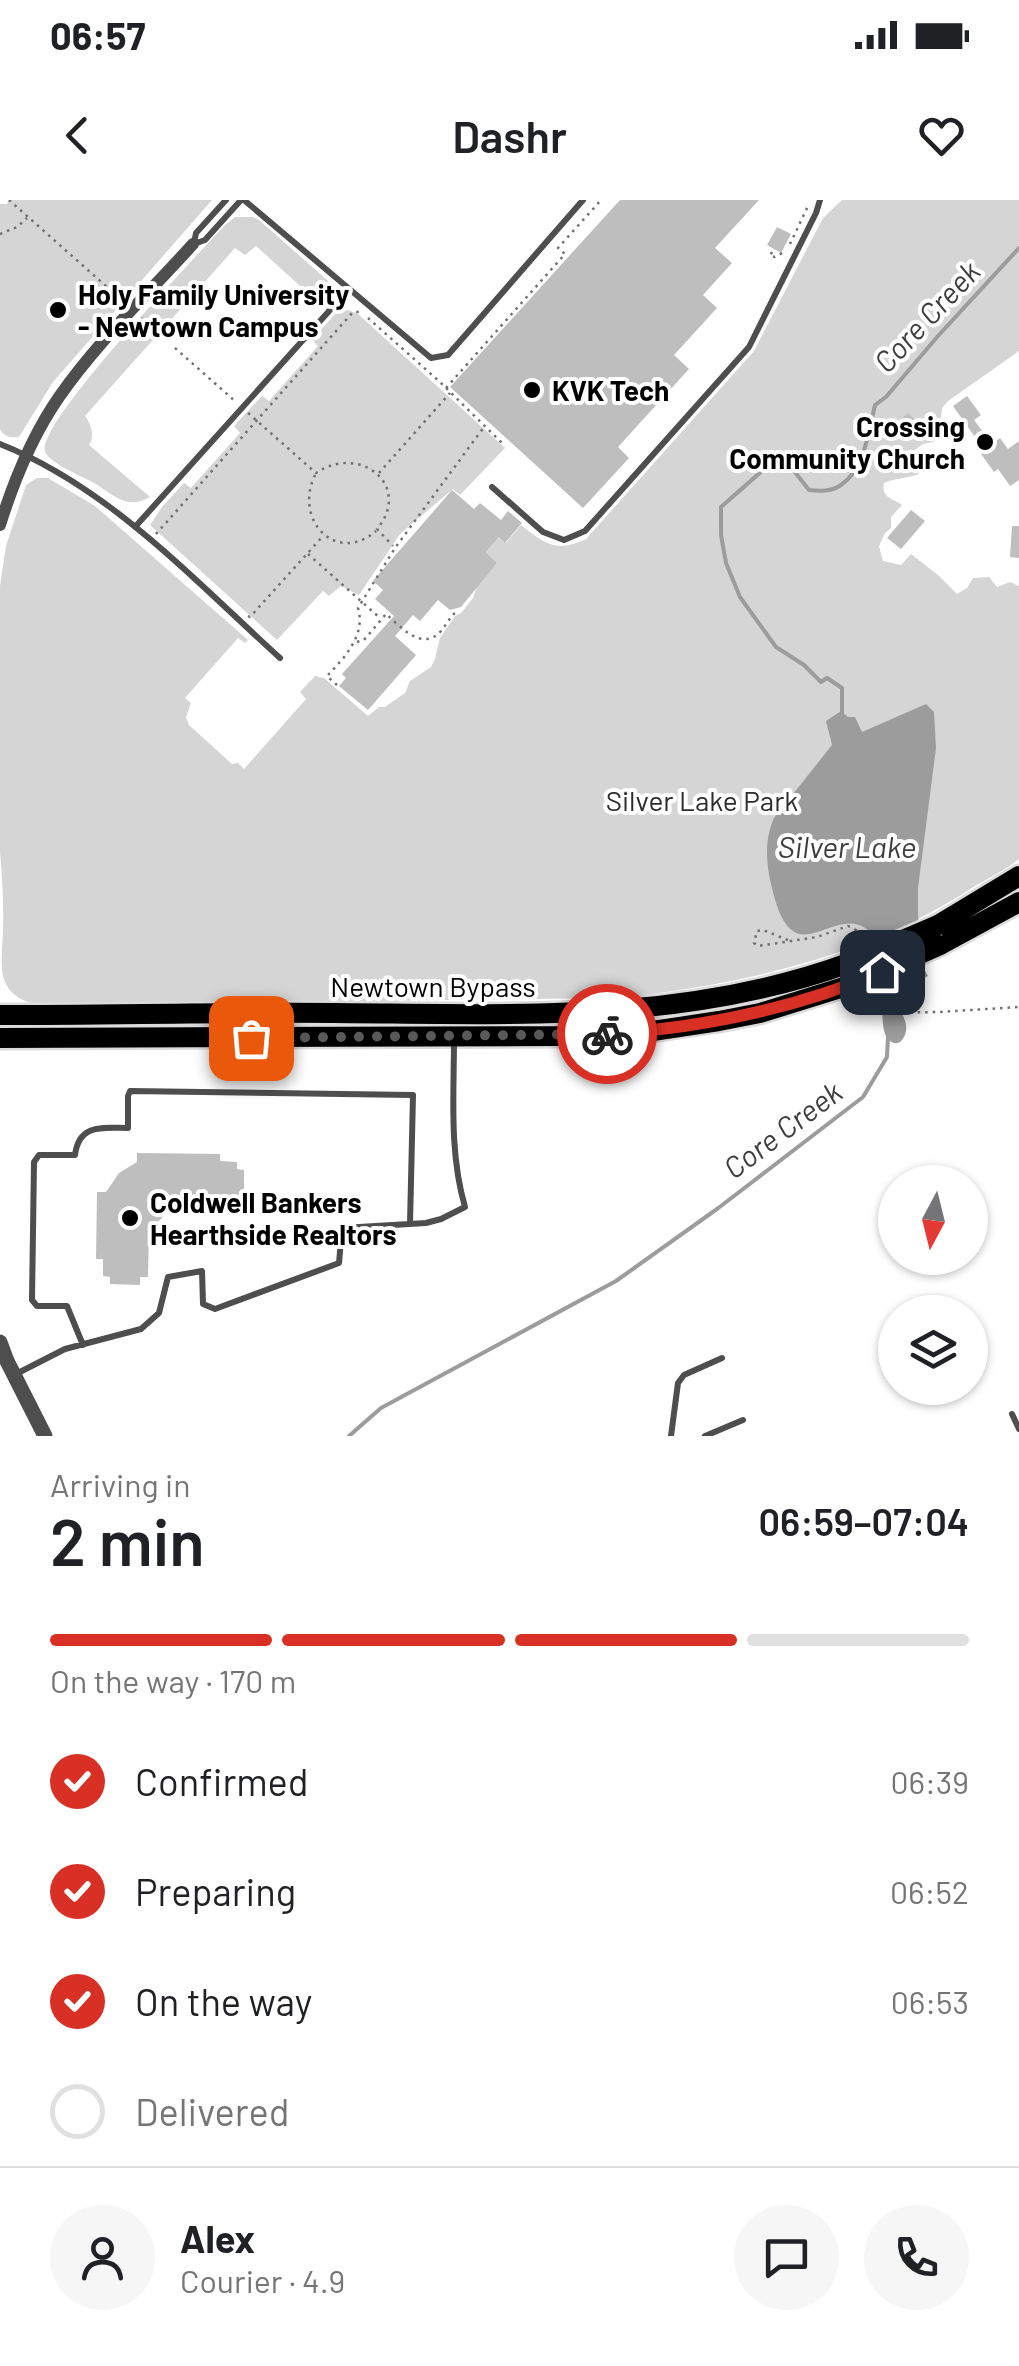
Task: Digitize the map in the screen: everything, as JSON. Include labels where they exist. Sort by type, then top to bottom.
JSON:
[{"type":"highway","name":"Newtown Bypass","points":[[0,1038],[595,1035],[668,1029],[760,1013],[858,989],[1019,876]]},
{"type":"highway","name":"Newtown Bypass","points":[[0,1015],[516,1014],[636,1010],[764,989],[978,926],[1019,902]]},
{"type":"street","points":[[0,525],[26,454],[58,398],[193,244]]},
{"type":"street","points":[[0,1342],[45,1436]]},
{"type":"lane","points":[[193,244],[196,234],[226,200]]},
{"type":"lane","points":[[193,244],[205,240],[242,200],[430,358],[448,355],[583,200]]},
{"type":"lane","points":[[492,487],[543,532],[564,540],[584,531],[749,346],[820,200]]},
{"type":"lane","points":[[135,527],[349,289]]},
{"type":"lane","points":[[0,444],[26,454],[90,492],[135,527],[280,658]]},
{"type":"lane","points":[[14,1376],[65,1350],[141,1329],[159,1313],[168,1277],[202,1271],[203,1304],[215,1309],[339,1263],[342,1228],[441,1219],[465,1207],[453,1140],[454,1036]]},
{"type":"lane","points":[[83,1344],[67,1306],[37,1306],[32,1300],[34,1162],[39,1155],[75,1155],[83,1134],[96,1128],[128,1128],[130,1091],[413,1096],[410,1224]]},
{"type":"lane","points":[[671,1436],[678,1383],[684,1375],[722,1358]]},
{"type":"lane","points":[[1012,1414],[1019,1429]]},
{"type":"lane","points":[[706,1436],[743,1420]]},
{"type":"path","points":[[9,200],[126,304]]},
{"type":"path","points":[[446,388],[565,254],[558,248],[601,200]]},
{"type":"path","points":[[772,252],[770,256],[775,257],[786,252],[811,200]]},
{"type":"path","points":[[0,234],[18,227],[28,217]]},
{"type":"path","points":[[156,533],[353,312],[362,312],[505,446]]},
{"type":"path","points":[[140,317],[165,340]]},
{"type":"path","points":[[175,348],[236,402]]},
{"type":"path","points":[[378,474],[451,392]]},
{"type":"path","points":[[247,412],[316,473]]},
{"type":"path","points":[[337,685],[327,676],[358,636],[362,622],[358,608],[395,548],[486,426]]},
{"type":"path","points":[[353,462],[378,474],[388,501],[385,517],[376,530],[366,538],[350,542],[324,535],[308,508],[316,473],[329,466],[353,462]]},
{"type":"path","points":[[376,530],[395,548]]},
{"type":"path","points":[[250,617],[324,535]]},
{"type":"path","points":[[308,554],[381,619]]},
{"type":"path","points":[[353,644],[364,640],[386,614],[414,637],[426,640],[438,635],[456,612]]},
{"type":"path","points":[[788,940],[762,930],[754,943],[758,946],[817,937],[848,926],[864,934],[868,941]]},
{"type":"path","points":[[858,989],[874,1012],[1019,1007]]},
{"type":"green space","name":"Holy Family University - Newtown Campus","points":[[9,200],[212,200],[53,382],[19,437],[6,435],[0,429],[0,204]]},
{"type":"green space","name":"Silver Lake Park","points":[[842,200],[1019,200],[1019,351],[942,408],[941,418],[946,422],[947,432],[941,440],[913,451],[928,453],[930,461],[922,472],[884,483],[886,495],[902,505],[891,517],[891,528],[879,546],[883,561],[901,565],[911,554],[957,594],[973,578],[989,577],[997,587],[1010,582],[1019,586],[1019,859],[927,914],[842,951],[753,976],[663,992],[617,998],[45,1005],[13,994],[5,983],[2,965],[0,586],[6,546],[26,485],[37,478],[48,478],[95,506],[248,640],[245,643],[238,638],[185,698],[191,703],[186,717],[189,725],[232,764],[238,763],[244,769],[306,699],[300,692],[315,676],[324,678],[368,716],[405,693],[410,681],[431,667],[440,638],[497,563],[486,552],[499,537],[506,543],[521,525],[559,546],[586,539],[754,351],[823,218]]},
{"type":"green space","points":[[235,217],[259,220],[327,280],[331,294],[321,305],[256,246],[245,255],[235,248],[85,416],[92,430],[89,445],[150,497],[135,502],[122,500],[48,456],[45,451],[49,435],[122,338]]},
{"type":"green space","points":[[348,310],[358,314],[505,448],[460,495],[453,489],[400,534],[359,595],[341,586],[329,596],[323,591],[277,640],[150,525],[184,483],[191,488],[240,433],[234,426],[262,396],[269,401],[318,346],[312,340],[336,313]]},
{"type":"water","name":"Silver Lake","points":[[926,704],[934,712],[936,748],[918,888],[924,969],[928,976],[909,987],[899,987],[897,997],[906,1029],[902,1040],[893,1043],[886,1036],[881,1001],[876,999],[872,941],[867,929],[840,925],[802,934],[791,929],[781,915],[772,888],[767,844],[774,818],[832,745],[826,721],[841,711],[855,717],[862,732]]},
{"type":"building","points":[[620,200],[759,200],[715,248],[732,263],[703,295],[717,308],[674,355],[689,369],[618,447],[629,458],[583,508],[450,387]]},
{"type":"building","points":[[777,227],[791,234],[781,253],[767,245]]},
{"type":"building","name":"Crossing Community Church","points":[[967,396],[981,415],[974,420],[992,444],[1000,438],[1008,449],[1019,441],[1019,480],[1010,486],[976,447],[980,444],[953,406]]},
{"type":"building","points":[[908,413],[920,425],[909,435],[897,423]]},
{"type":"building","points":[[452,490],[474,509],[480,503],[501,520],[508,511],[522,523],[505,543],[499,537],[486,552],[497,563],[461,607],[450,610],[438,600],[420,621],[413,615],[395,636],[416,655],[368,710],[339,686],[346,678],[342,674],[394,616],[375,599],[383,590],[373,581]]},
{"type":"building","points":[[911,510],[925,521],[901,549],[887,538]]},
{"type":"building","points":[[1012,526],[1019,526],[1019,558],[1010,557]]},
{"type":"building","name":"Coldwell Bankers Hearthside Realtors","points":[[137,1153],[220,1154],[220,1161],[237,1162],[237,1169],[244,1170],[244,1199],[236,1199],[236,1206],[172,1205],[149,1227],[148,1277],[140,1277],[140,1285],[110,1284],[110,1277],[103,1276],[103,1259],[96,1259],[97,1192],[106,1192],[119,1173],[137,1162]]},
{"type":"waterway","name":"Core Creek","points":[[842,717],[842,688],[827,678],[821,682],[776,647],[740,597],[726,563],[721,507],[770,464],[787,462],[809,490],[841,485],[855,470],[864,449],[875,405],[1019,248]]},
{"type":"waterway","name":"Core Creek","points":[[349,1436],[381,1408],[616,1281],[717,1209],[863,1097],[887,1057],[888,1036]]},
{"type":"way so far","points":[[251,1038],[607,1034]]},
{"type":"place","name":"Holy Family University - Newtown Campus","points":[[58,310]]},
{"type":"place","name":"KVK Tech","points":[[532,390]]},
{"type":"place","name":"Crossing Community Church","points":[[985,442]]},
{"type":"place","name":"Coldwell Bankers Hearthside Realtors","points":[[130,1218]]},
{"type":"route","points":[[607,1034],[668,1029],[760,1013],[882,972]]}]
